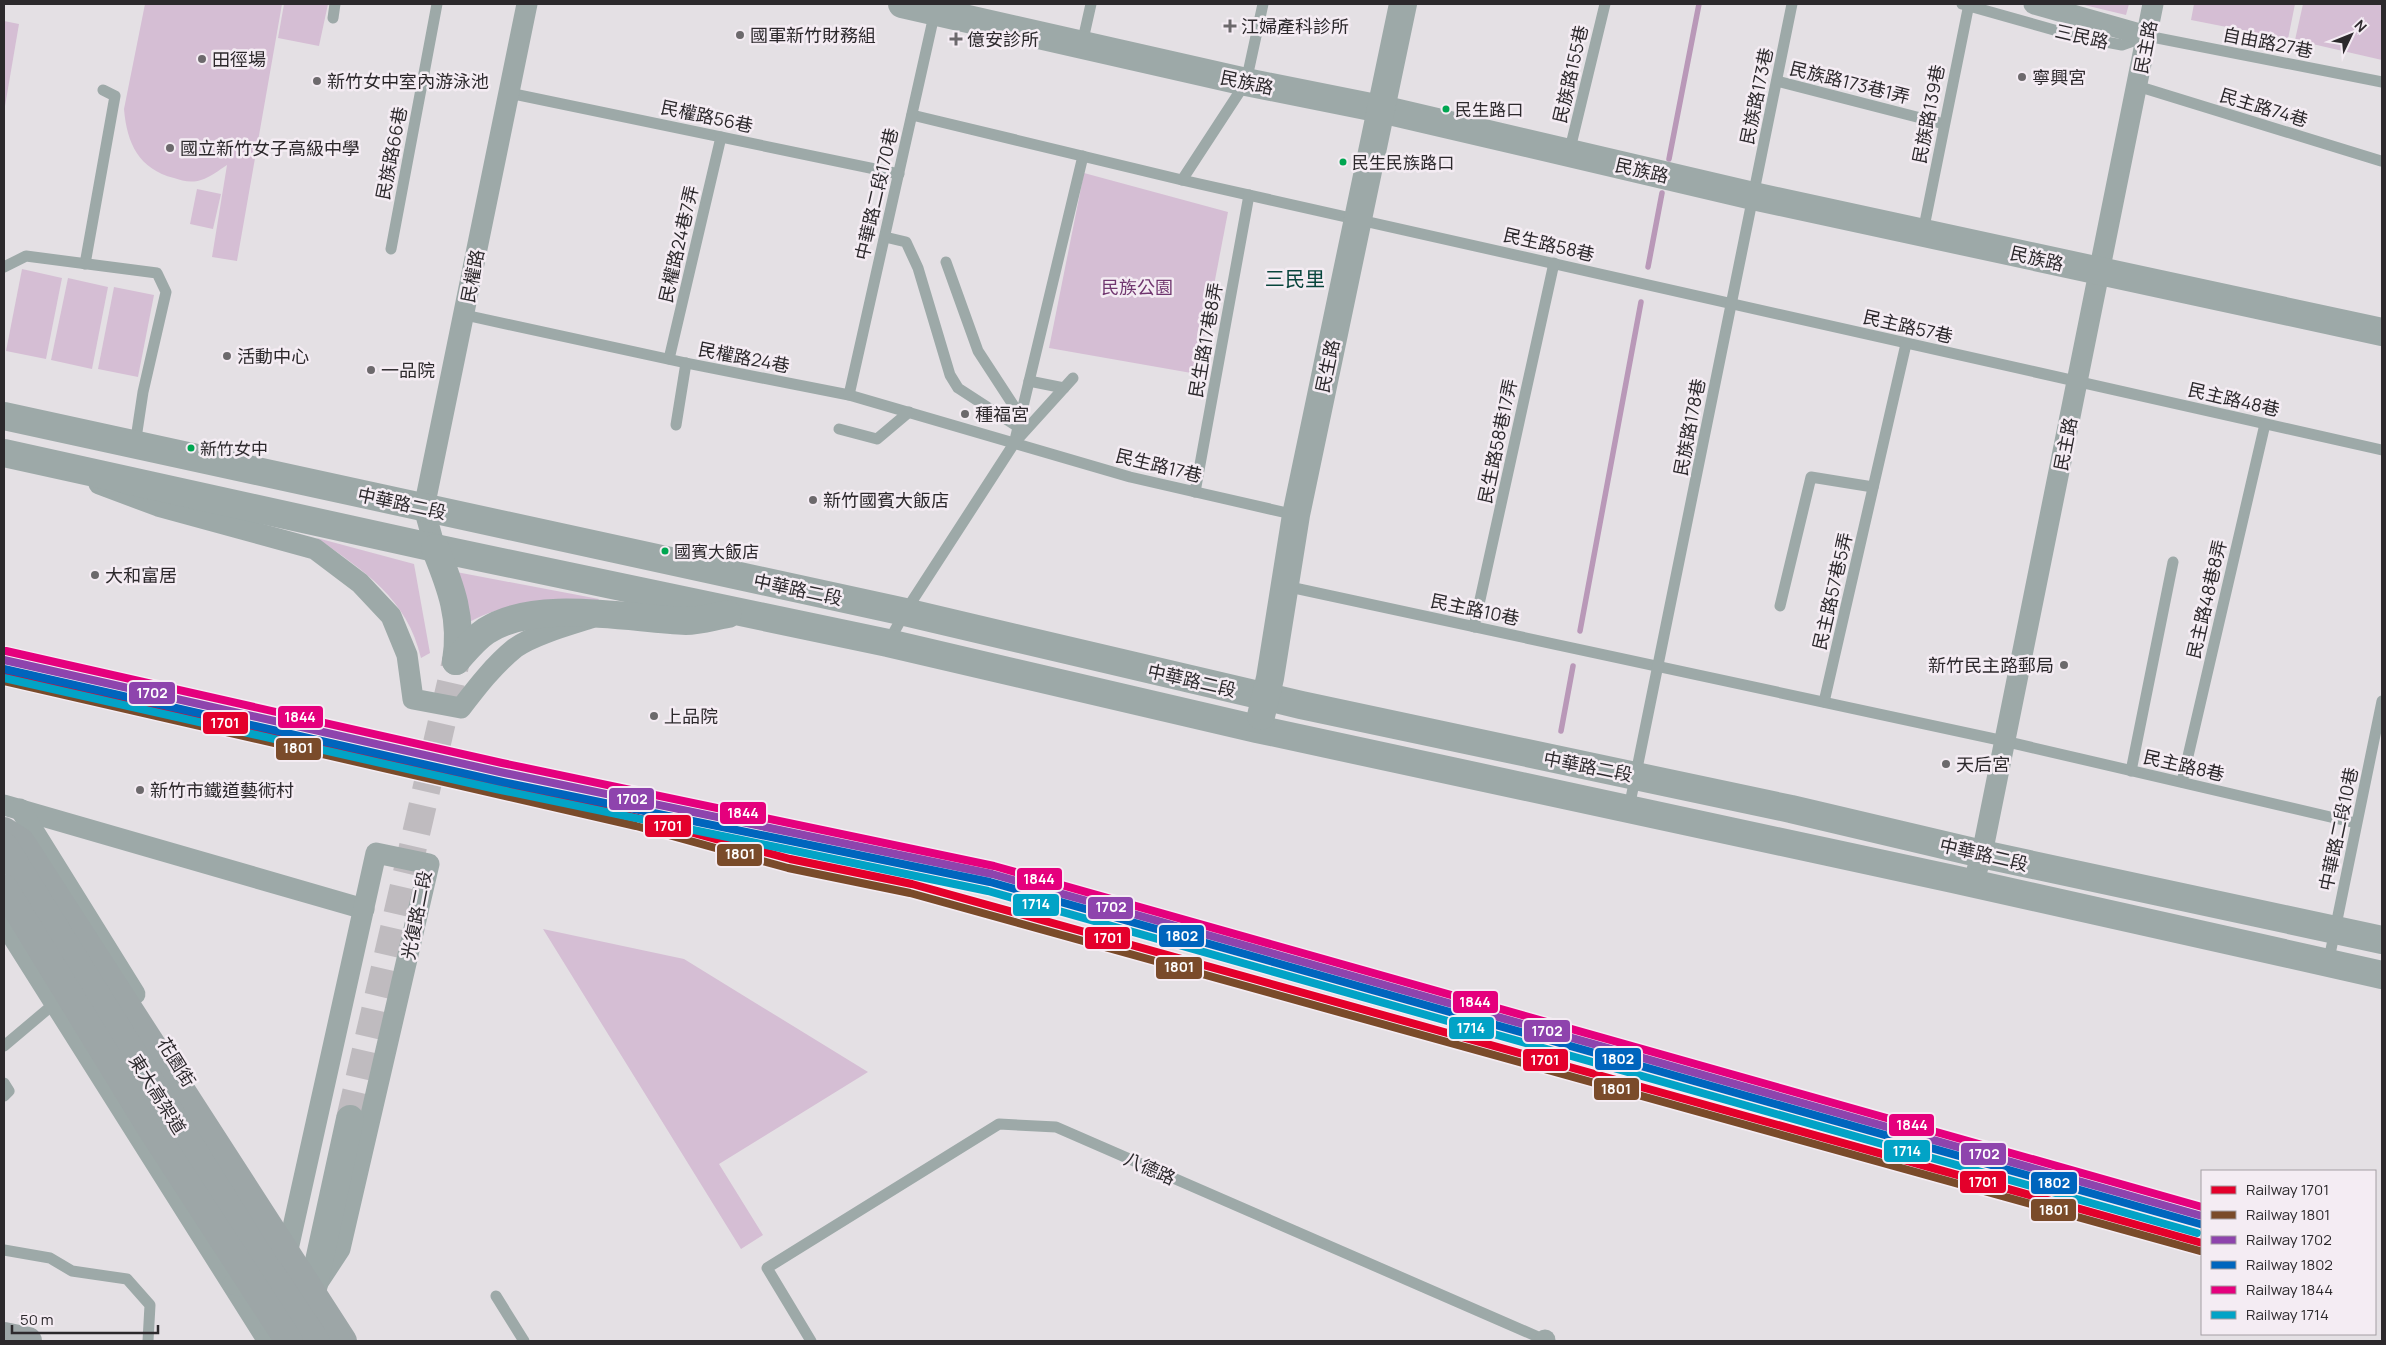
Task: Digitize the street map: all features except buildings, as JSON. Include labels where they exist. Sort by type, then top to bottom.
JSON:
[{"type":"main road","points":[[4,831],[21,842],[343,1341]]},
{"type":"main road","name":"東大高架道","points":[[4,846],[257,1253],[316,1341]]},
{"type":"main road","name":"東大高架道","points":[[4,888],[152,1130],[274,1341]]},
{"type":"main road","points":[[4,1336],[28,1341]]},
{"type":"street","name":"民權路","points":[[435,548],[424,508],[527,4]]},
{"type":"street","name":"民族路","points":[[902,4],[1246,82],[1381,109],[1753,196],[2382,332]]},
{"type":"street","name":"民生路","points":[[1257,729],[1266,698],[1296,515],[1403,4]]},
{"type":"street","name":"三民路","points":[[2034,4],[2147,36]]},
{"type":"street","name":"民主路","points":[[1973,883],[1982,854],[2153,4]]},
{"type":"street","name":"中華路二段","points":[[4,416],[905,612],[1266,698],[1636,775],[1982,854],[2382,940]]},
{"type":"street","name":"中華路二段","points":[[4,453],[435,548],[742,612],[1257,729],[1629,808],[1973,883],[2328,964],[2382,974]]},
{"type":"street","name":"中華路二段","points":[[43,463],[158,506],[315,549],[360,583],[391,616],[407,655],[414,698],[460,708],[487,675],[516,647],[561,627],[601,614]]},
{"type":"street","points":[[435,548],[449,582],[456,610],[460,639],[456,661],[486,631],[520,617],[541,614],[601,614],[688,621],[742,612]]},
{"type":"street","name":"花園街","points":[[12,807],[364,909]]},
{"type":"street","name":"花園街","points":[[12,807],[283,1232],[287,1254]]},
{"type":"street","name":"光復路二段","points":[[274,1341],[287,1254],[376,853],[429,864],[340,1250],[312,1293]]},
{"type":"street","points":[[4,923],[233,1284],[274,1341]]},
{"type":"street","points":[[310,1341],[312,1293],[350,1119]]},
{"type":"street","points":[[233,1284],[260,1290],[277,1280],[287,1254]]},
{"type":"lane","points":[[333,18],[335,4]]},
{"type":"lane","name":"民族路66巷","points":[[391,249],[437,4]]},
{"type":"lane","points":[[1082,44],[1091,4]]},
{"type":"lane","points":[[1182,180],[1246,82],[1263,4]]},
{"type":"lane","name":"民族路155巷","points":[[1569,153],[1605,4]]},
{"type":"lane","name":"民族路173巷","points":[[1753,196],[1792,4]]},
{"type":"lane","name":"三民路","points":[[1966,4],[2079,37],[2122,45],[2147,36]]},
{"type":"lane","name":"民族路139巷","points":[[1922,232],[1966,4]]},
{"type":"lane","points":[[912,115],[935,11]]},
{"type":"lane","name":"自由路27巷","points":[[2147,36],[2382,82]]},
{"type":"lane","name":"民族路173巷1弄","points":[[1777,81],[1944,124]]},
{"type":"lane","name":"民主路74巷","points":[[2137,86],[2381,161]]},
{"type":"lane","points":[[86,264],[115,96],[103,90]]},
{"type":"lane","name":"民權路56巷","points":[[509,93],[898,174]]},
{"type":"lane","name":"中華路二段170巷","points":[[849,395],[912,115],[1249,195]]},
{"type":"lane","name":"民權路24巷7弄","points":[[669,359],[721,137]]},
{"type":"lane","points":[[1015,442],[1083,156]]},
{"type":"lane","name":"民生路58巷","points":[[1249,195],[1731,304]]},
{"type":"lane","name":"民生路17巷8弄","points":[[1195,492],[1249,195]]},
{"type":"lane","name":"民族路178巷","points":[[1629,808],[1753,196]]},
{"type":"lane","points":[[884,237],[906,242],[918,268],[950,375],[958,388],[1020,422]]},
{"type":"lane","points":[[4,267],[26,256],[156,274],[166,292],[144,392],[135,444]]},
{"type":"lane","points":[[946,262],[978,351],[1020,422]]},
{"type":"lane","name":"民生路58巷17弄","points":[[1474,626],[1554,263]]},
{"type":"lane","name":"民主路57巷","points":[[1731,304],[2077,382]]},
{"type":"lane","name":"民權路24巷","points":[[464,315],[686,363],[849,395],[1015,442]]},
{"type":"lane","name":"民主路57巷5弄","points":[[1824,702],[1906,344]]},
{"type":"lane","points":[[676,426],[686,363]]},
{"type":"lane","points":[[888,644],[905,612],[1015,442],[1073,378]]},
{"type":"lane","points":[[1029,381],[1064,388]]},
{"type":"lane","name":"民主路48巷","points":[[2077,382],[2382,450]]},
{"type":"lane","points":[[839,429],[877,439],[909,412]]},
{"type":"lane","name":"民主路48巷8弄","points":[[2182,782],[2265,424]]},
{"type":"lane","name":"民生路17巷","points":[[1015,442],[1130,477],[1296,515]]},
{"type":"lane","points":[[1780,606],[1811,477],[1873,487]]},
{"type":"lane","points":[[2131,770],[2172,562]]},
{"type":"lane","name":"民主路10巷","points":[[1285,586],[1658,666]]},
{"type":"lane","points":[[1658,666],[2004,741]]},
{"type":"lane","name":"中華路二段10巷","points":[[2328,964],[2356,823],[2381,718],[2382,701]]},
{"type":"lane","name":"民主路8巷","points":[[2004,741],[2356,823]]},
{"type":"lane","points":[[4,1046],[55,1003]]},
{"type":"lane","points":[[4,1083],[9,1091],[4,1096]]},
{"type":"lane","name":"八德路","points":[[811,1341],[767,1268],[999,1124],[1056,1127],[1545,1341]]},
{"type":"lane","points":[[4,1250],[50,1258],[72,1272],[127,1279],[150,1306],[148,1341]]},
{"type":"lane","points":[[496,1296],[524,1341]]},
{"type":"green space","points":[[145,4],[282,4],[237,261],[212,257],[227,165],[212,175],[198,181],[180,180],[162,174],[144,161],[137,153],[128,133],[124,109]]},
{"type":"green space","points":[[284,4],[328,4],[319,46],[278,38]]},
{"type":"green space","points":[[2080,4],[2129,4],[2126,15]]},
{"type":"green space","points":[[2194,4],[2295,4],[2288,39],[2191,20]]},
{"type":"green space","points":[[2303,4],[2382,4],[2382,60],[2295,40]]},
{"type":"green space","points":[[4,21],[19,24],[4,112]]},
{"type":"green space","name":"民族公園","points":[[1084,173],[1228,212],[1197,374],[1049,348]]},
{"type":"green space","points":[[197,189],[221,194],[213,229],[190,224]]},
{"type":"green space","points":[[22,269],[62,278],[46,359],[6,351]]},
{"type":"green space","points":[[68,278],[108,287],[92,369],[51,360]]},
{"type":"green space","points":[[114,287],[154,295],[138,377],[98,369]]},
{"type":"green space","points":[[317,538],[414,564],[430,653],[421,658],[406,619],[382,588],[352,563]]},
{"type":"green space","points":[[451,571],[599,599],[596,603],[529,604],[497,610],[466,624]]},
{"type":"green space","points":[[543,929],[684,959],[868,1072],[719,1164],[763,1235],[741,1249]]},
{"type":"waterway","points":[[1669,159],[1699,4]]},
{"type":"waterway","points":[[1648,267],[1662,193]]},
{"type":"waterway","points":[[1580,631],[1641,302]]},
{"type":"waterway","points":[[1561,731],[1573,666]]},
{"type":"tunnel","points":[[350,1119],[456,661]]},
{"type":"rail line","name":"1844","points":[[6,651],[502,763],[994,866],[2201,1207]]},
{"type":"rail line","name":"1702","points":[[4,660],[500,772],[992,874],[2201,1216]]},
{"type":"rail line","name":"1802","points":[[4,669],[498,781],[990,882],[2200,1224]]},
{"type":"rail line","name":"1701","points":[[4,672],[638,818],[790,859],[912,884],[2201,1243]]},
{"type":"rail line","name":"1714","points":[[4,678],[496,789],[988,891],[2197,1233]]},
{"type":"rail line","name":"1801","points":[[4,681],[636,826],[788,868],[910,893],[2200,1251]]},
{"type":"place","name":"江婦產科診所","points":[[1230,26]]},
{"type":"place","name":"國軍新竹財務組","points":[[740,35]]},
{"type":"place","name":"億安診所","points":[[956,39]]},
{"type":"place","name":"田徑場","points":[[202,59]]},
{"type":"place","name":"寧興宮","points":[[2022,77]]},
{"type":"place","name":"新竹女中室內游泳池","points":[[317,81]]},
{"type":"place","name":"民生路口","points":[[1446,109]]},
{"type":"place","name":"國立新竹女子高級中學","points":[[170,148]]},
{"type":"place","name":"民生民族路口","points":[[1343,162]]},
{"type":"place","name":"活動中心","points":[[227,356]]},
{"type":"place","name":"一品院","points":[[371,370]]},
{"type":"place","name":"種福宮","points":[[965,414]]},
{"type":"place","name":"新竹女中","points":[[191,448]]},
{"type":"place","name":"新竹國賓大飯店","points":[[813,500]]},
{"type":"place","name":"國賓大飯店","points":[[665,551]]},
{"type":"place","name":"大和富居","points":[[95,575]]},
{"type":"place","name":"新竹民主路郵局","points":[[2064,665]]},
{"type":"place","name":"上品院","points":[[654,716]]},
{"type":"place","name":"天后宮","points":[[1946,764]]},
{"type":"place","name":"新竹市鐵道藝術村","points":[[140,790]]},
{"type":"district","name":"三民里","points":[[1295,278]]}]
